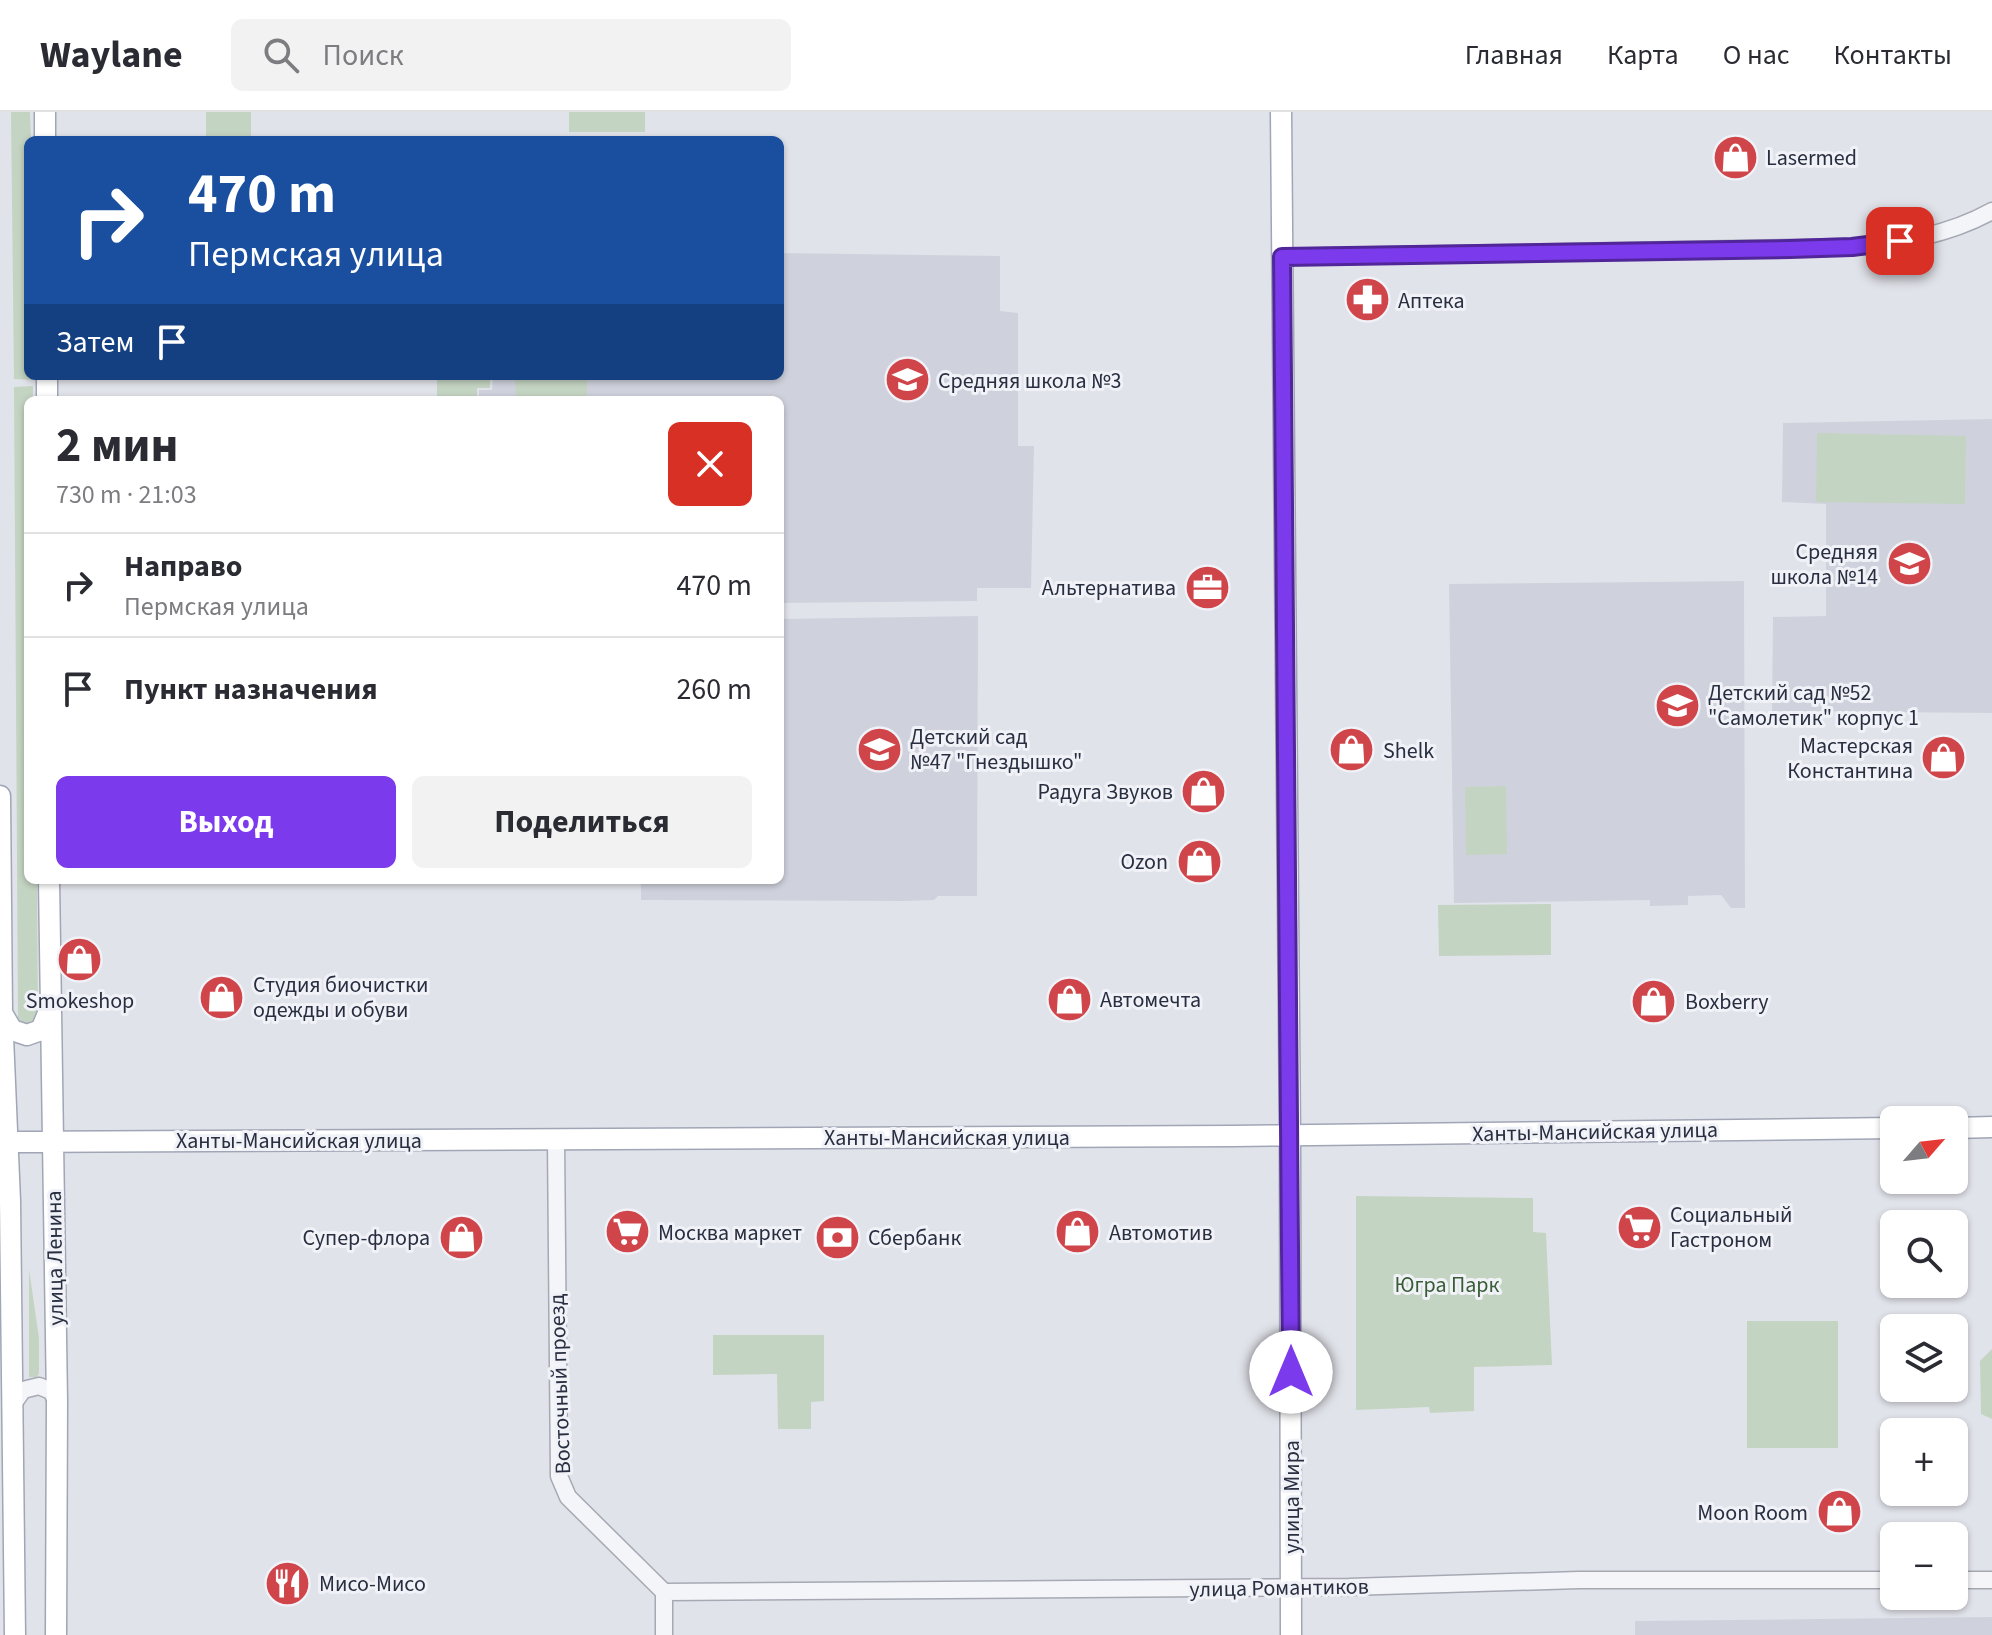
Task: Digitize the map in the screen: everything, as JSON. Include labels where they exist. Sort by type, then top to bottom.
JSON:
[{"type":"main road","points":[[45,112],[45,136]]},
{"type":"main road","name":"улица Мира","points":[[1281,112],[1291,1635]]},
{"type":"main road","name":"улица Ленина","points":[[0,796],[15,1635]]},
{"type":"main road","name":"улица Ленина","points":[[49,884],[57,1402],[56,1635]]},
{"type":"main road","points":[[2,1013],[12,1030],[27,1035],[41,1030],[50,1009]]},
{"type":"main road","points":[[1968,1128],[1992,1127]]},
{"type":"main road","name":"Ханты-Мансийская улица","points":[[4,1142],[1290,1135],[1880,1128]]},
{"type":"street","points":[[1282,257],[1852,247],[1941,232],[1992,211]]},
{"type":"street","name":"Восточный проезд","points":[[556,1139],[559,1476],[568,1497],[664,1592]]},
{"type":"street","points":[[13,1404],[23,1390],[33,1386],[45,1387],[57,1402]]},
{"type":"street","name":"улица Романтиков","points":[[664,1592],[1291,1587],[1579,1580],[1880,1580]]},
{"type":"street","points":[[1968,1580],[1992,1580]]},
{"type":"street","points":[[664,1592],[664,1635]]},
{"type":"shaded area","name":"Средняя школа №3","points":[[784,253],[1000,256],[1000,311],[1018,313],[1018,446],[1034,446],[1031,588],[977,588],[977,601],[784,603],[784,396],[479,396],[479,390],[492,390],[493,380],[784,380]]},
{"type":"shaded area","name":"Средняя школа №14","points":[[1992,419],[1992,713],[1772,711],[1773,617],[1826,616],[1826,504],[1782,502],[1783,423]]},
{"type":"shaded area","points":[[1744,581],[1745,908],[1731,908],[1721,895],[1688,896],[1688,905],[1650,906],[1650,900],[1454,903],[1449,584]]},
{"type":"shaded area","name":"Детский сад №47 \"Гнездышко\"","points":[[978,616],[977,896],[938,896],[934,900],[905,901],[641,900],[641,884],[784,884],[784,619]]},
{"type":"shaded area","points":[[1992,1617],[1992,1635],[1635,1635],[1635,1621]]},
{"type":"green space","points":[[11,112],[30,112],[31,136],[24,136],[24,380],[14,379]]},
{"type":"green space","points":[[206,112],[251,112],[251,136],[206,136]]},
{"type":"green space","points":[[569,112],[645,112],[645,132],[569,132]]},
{"type":"green space","points":[[437,380],[490,380],[490,388],[477,388],[477,396],[437,396]]},
{"type":"green space","points":[[515,380],[587,380],[587,396],[516,396]]},
{"type":"green space","points":[[33,386],[33,396],[24,396],[24,884],[37,884],[38,1019],[28,1025],[18,1019],[14,387]]},
{"type":"green space","points":[[1817,433],[1966,436],[1965,504],[1816,502]]},
{"type":"green space","points":[[1506,786],[1507,854],[1466,855],[1465,787]]},
{"type":"green space","points":[[1551,904],[1551,955],[1439,956],[1438,905]]},
{"type":"green space","name":"Югра Парк","points":[[1356,1196],[1533,1198],[1533,1232],[1546,1233],[1552,1365],[1474,1367],[1474,1411],[1430,1413],[1429,1407],[1356,1410]]},
{"type":"green space","points":[[29,1269],[39,1338],[37,1377],[29,1377]]},
{"type":"green space","points":[[1747,1321],[1838,1321],[1838,1448],[1747,1448]]},
{"type":"green space","points":[[713,1335],[824,1335],[824,1401],[811,1402],[811,1429],[778,1429],[777,1374],[713,1375]]},
{"type":"green space","points":[[1992,1349],[1992,1419],[1981,1414],[1980,1361]]},
{"type":"place","name":"Lasermed","points":[[1735,157]]},
{"type":"place","name":"Аптека","points":[[1367,300]]},
{"type":"place","name":"Средняя школа №3","points":[[907,380]]},
{"type":"place","name":"Средняя школа №14","points":[[1909,564]]},
{"type":"place","name":"Альтернатива","points":[[1207,587]]},
{"type":"place","name":"Детский сад №52 \"Самолетик\" корпус 1","points":[[1677,705]]},
{"type":"place","name":"Детский сад №47 \"Гнездышко\"","points":[[879,749]]},
{"type":"place","name":"Shelk","points":[[1352,750]]},
{"type":"place","name":"Мастерская Константина","points":[[1944,758]]},
{"type":"place","name":"Радуга Звуков","points":[[1204,791]]},
{"type":"place","name":"Ozon","points":[[1199,861]]},
{"type":"place","name":"Smokeshop","points":[[80,959]]},
{"type":"place","name":"Студия биочистки одежды и обуви","points":[[222,997]]},
{"type":"place","name":"Автомечта","points":[[1069,999]]},
{"type":"place","name":"Boxberry","points":[[1654,1001]]},
{"type":"place","name":"Социальный Гастроном","points":[[1639,1227]]},
{"type":"place","name":"Москва маркет","points":[[627,1232]]},
{"type":"place","name":"Автомотив","points":[[1078,1232]]},
{"type":"place","name":"Супер-флора","points":[[461,1237]]},
{"type":"place","name":"Сбербанк","points":[[837,1237]]},
{"type":"place","name":"Moon Room","points":[[1839,1512]]},
{"type":"place","name":"Мисо-Мисо","points":[[288,1583]]},
{"type":"route","points":[[1291,1372],[1282,257],[1790,249],[1852,247],[1900,241]]}]
